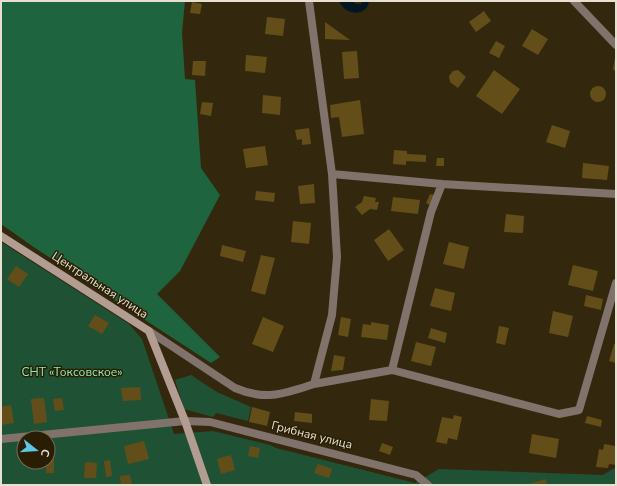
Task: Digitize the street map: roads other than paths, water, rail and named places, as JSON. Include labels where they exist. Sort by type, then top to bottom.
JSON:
[{"type":"street","points":[[309,1],[332,174],[336,264],[332,314],[314,384]]},
{"type":"street","points":[[574,1],[616,45]]},
{"type":"street","points":[[332,174],[442,184],[616,194]]},
{"type":"street","points":[[392,370],[431,212],[442,184]]},
{"type":"street","name":"Центральная улица","points":[[1,236],[149,331],[186,421],[207,485]]},
{"type":"street","points":[[149,331],[229,384],[248,394],[280,395],[314,384],[392,370],[559,414],[580,410],[616,283]]},
{"type":"street","name":"Грибная улица","points":[[1,439],[186,421],[210,422],[416,475],[428,485]]},
{"type":"water","points":[[339,1],[351,1],[356,4],[361,4],[363,1],[369,1],[368,5],[363,11],[356,13],[345,9]]},
{"type":"park label","name":"СНТ «Токсовское»","points":[[72,372]]}]
